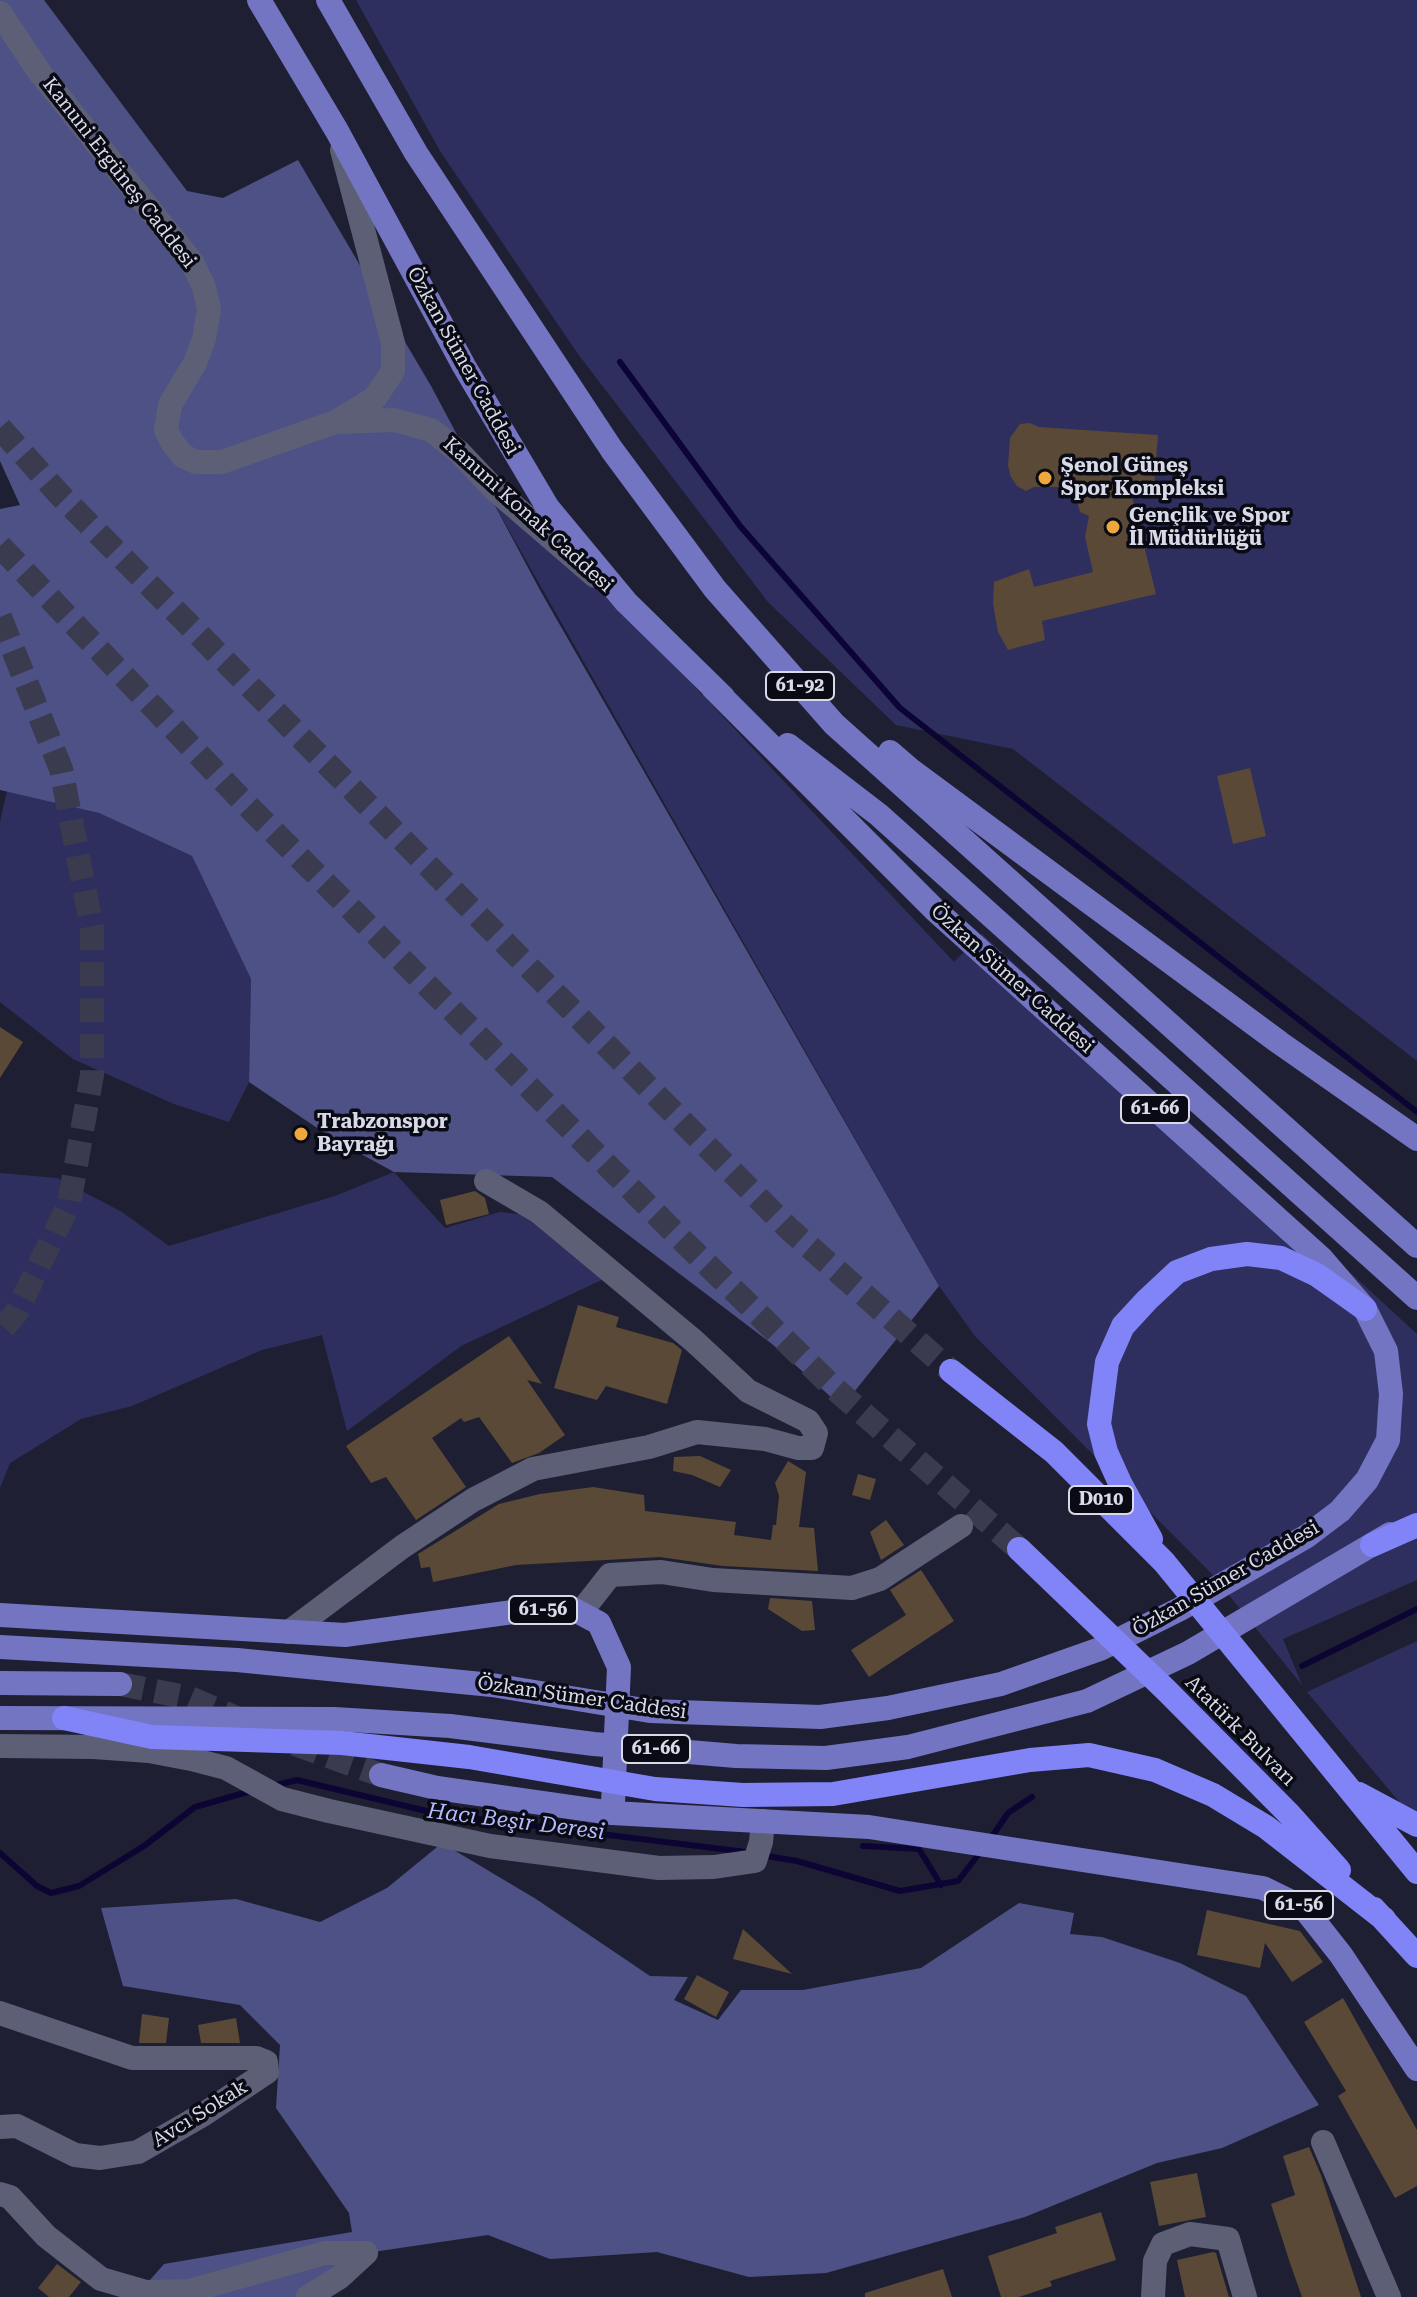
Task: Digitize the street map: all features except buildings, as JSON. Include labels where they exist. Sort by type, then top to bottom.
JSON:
[{"type":"highway","points":[[1164,1562],[1120,1483],[1106,1452],[1099,1424],[1107,1362],[1123,1326],[1177,1272],[1211,1259],[1247,1254],[1281,1258],[1317,1275],[1365,1309]]},
{"type":"highway","name":"D010","points":[[951,1371],[1054,1452],[1164,1562]]},
{"type":"highway","points":[[1372,1545],[1417,1525]]},
{"type":"highway","name":"Atatürk Bulvarı","points":[[1019,1549],[1290,1815],[1417,1956]]},
{"type":"highway","name":"Atatürk Bulvarı","points":[[1164,1562],[1232,1649],[1413,1866]]},
{"type":"highway","points":[[64,1718],[152,1737],[342,1743],[469,1757],[655,1789],[743,1795],[833,1794],[1030,1760],[1089,1755],[1155,1770],[1213,1795],[1266,1827],[1384,1919]]},
{"type":"highway","points":[[1347,1787],[1417,1825]]},
{"type":"main road","name":"Özkan Sümer Caddesi","points":[[0,1647],[237,1660],[492,1685],[650,1711],[820,1717],[888,1708],[1015,1679],[1100,1649],[1259,1564],[1307,1536],[1340,1511],[1367,1480],[1388,1440],[1391,1394],[1386,1351],[1365,1309],[1322,1259],[934,909],[626,602],[548,508],[464,366],[337,131],[259,0]]},
{"type":"main road","name":"61-92","points":[[328,0],[416,153],[612,450],[715,589],[834,724],[1417,1246]]},
{"type":"main road","name":"61-92","points":[[715,589],[802,673],[912,771],[1280,1043],[1417,1139]]},
{"type":"main road","name":"Özkan Sümer Caddesi","points":[[713,688],[879,815],[1417,1298]]},
{"type":"main road","name":"Özkan Sümer Caddesi","points":[[0,1718],[334,1719],[450,1726],[594,1744],[736,1756],[826,1758],[908,1747],[1087,1701],[1188,1653],[1417,1517]]},
{"type":"main road","name":"61-56","points":[[0,1615],[345,1635],[513,1612],[571,1608],[599,1623],[619,1667],[612,1813]]},
{"type":"main road","points":[[0,1683],[120,1684]]},
{"type":"main road","name":"61-56","points":[[381,1775],[437,1788],[612,1813],[760,1841],[869,1827],[1263,1888],[1304,1908],[1341,1955],[1417,2069]]},
{"type":"street","name":"Kanuni Ergüneş Caddesi","points":[[0,13],[40,73],[192,262],[204,287],[209,309],[204,339],[195,363],[170,405],[166,430],[177,449],[196,462],[222,462],[335,422]]},
{"type":"street","points":[[335,422],[375,398],[393,371],[393,343],[337,131]]},
{"type":"street","name":"Kanuni Konak Caddesi","points":[[335,422],[394,420],[431,430],[459,452],[494,489],[626,602]]},
{"type":"street","points":[[289,1632],[402,1547],[473,1500],[533,1469],[649,1447],[697,1432],[765,1439],[798,1448],[812,1448],[816,1433],[808,1421],[748,1391],[694,1341],[539,1212],[486,1181]]},
{"type":"street","points":[[581,1612],[610,1575],[661,1572],[713,1580],[852,1588],[880,1579],[961,1526]]},
{"type":"street","points":[[0,1746],[149,1751],[226,1768],[282,1799],[490,1846],[594,1862],[659,1868],[714,1867],[760,1841]]},
{"type":"street","name":"Avcı Sokak","points":[[0,2013],[132,2058],[256,2058],[266,2062],[267,2072],[204,2114],[138,2152],[100,2158],[75,2155],[17,2126],[0,2127]]},
{"type":"street","points":[[1323,2142],[1389,2297]]},
{"type":"street","points":[[0,2194],[10,2197],[46,2236],[101,2279],[146,2292],[189,2291],[325,2253],[366,2253],[342,2287],[308,2297]]},
{"type":"street","points":[[1153,2297],[1155,2261],[1163,2244],[1190,2234],[1228,2239],[1245,2297]]},
{"type":"shaded area","points":[[0,0],[44,0],[187,191],[223,198],[298,160],[431,386],[541,592],[939,1286],[842,1407],[772,1344],[552,1177],[394,1172],[332,1138],[249,1082],[251,979],[192,856],[99,813],[0,790],[0,509],[20,505],[0,461]]},
{"type":"shaded area","name":"Şenol Güneş Spor Kompleksi","points":[[356,0],[1417,0],[1417,1061],[1013,749],[896,725],[768,602],[578,354],[440,151]]},
{"type":"shaded area","points":[[494,504],[617,604],[954,962],[982,934],[1417,1334],[1417,1580],[1283,1639],[1302,1685],[1211,1573],[975,1336],[939,1286]]},
{"type":"shaded area","points":[[7,791],[99,813],[192,856],[251,979],[249,1082],[229,1122],[174,1104],[73,1059],[0,1002],[0,822]]},
{"type":"shaded area","points":[[394,1172],[445,1228],[500,1212],[535,1216],[610,1276],[461,1346],[347,1431],[322,1335],[262,1350],[132,1406],[81,1419],[10,1463],[0,1488],[0,1173],[57,1178],[122,1212],[169,1246],[335,1196]]},
{"type":"shaded area","points":[[1417,1641],[1417,1823],[1307,1692]]},
{"type":"shaded area","points":[[442,1843],[536,1899],[650,1976],[688,1977],[674,2000],[718,2020],[741,1990],[803,1990],[921,1968],[1019,1903],[1074,1913],[1070,1934],[1102,1937],[1180,1963],[1246,1996],[1319,2105],[1222,2148],[1157,2163],[1025,2217],[826,2273],[749,2277],[657,2252],[550,2259],[488,2235],[366,2253],[308,2297],[135,2297],[164,2264],[352,2232],[349,2213],[276,2108],[280,2045],[240,2005],[123,1986],[101,1908],[236,1899],[320,1922],[387,1888]]},
{"type":"waterway","points":[[620,362],[740,526],[900,708],[1417,1112]]},
{"type":"waterway","name":"Hacı Beşir Deresi","points":[[1302,1666],[1417,1609]]},
{"type":"waterway","name":"Hacı Beşir Deresi","points":[[273,1786],[297,1780],[439,1814],[746,1852]]},
{"type":"waterway","name":"Hacı Beşir Deresi","points":[[0,1853],[37,1886],[51,1893],[79,1886],[144,1846],[195,1807],[251,1791]]},
{"type":"waterway","name":"Hacı Beşir Deresi","points":[[991,1838],[1008,1813],[1032,1797]]},
{"type":"waterway","points":[[863,1846],[919,1849],[941,1885]]},
{"type":"waterway","name":"Hacı Beşir Deresi","points":[[761,1855],[797,1861],[900,1891],[958,1881],[982,1850]]},
{"type":"tunnel","points":[[0,428],[60,495],[788,1228],[951,1371]]},
{"type":"tunnel","points":[[0,546],[238,796],[681,1239],[835,1389],[1019,1549]]},
{"type":"tunnel","points":[[0,617],[61,769],[92,928],[92,1075],[69,1204],[16,1313],[0,1332]]},
{"type":"tunnel","points":[[120,1684],[190,1698],[239,1719]]},
{"type":"tunnel","points":[[295,1744],[381,1775]]},
{"type":"place","name":"Şenol Güneş Spor Kompleksi","points":[[1045,478]]},
{"type":"place","name":"Gençlik ve Spor İl Müdürlüğü","points":[[1113,527]]},
{"type":"place","name":"Trabzonspor Bayrağı","points":[[301,1134]]}]
